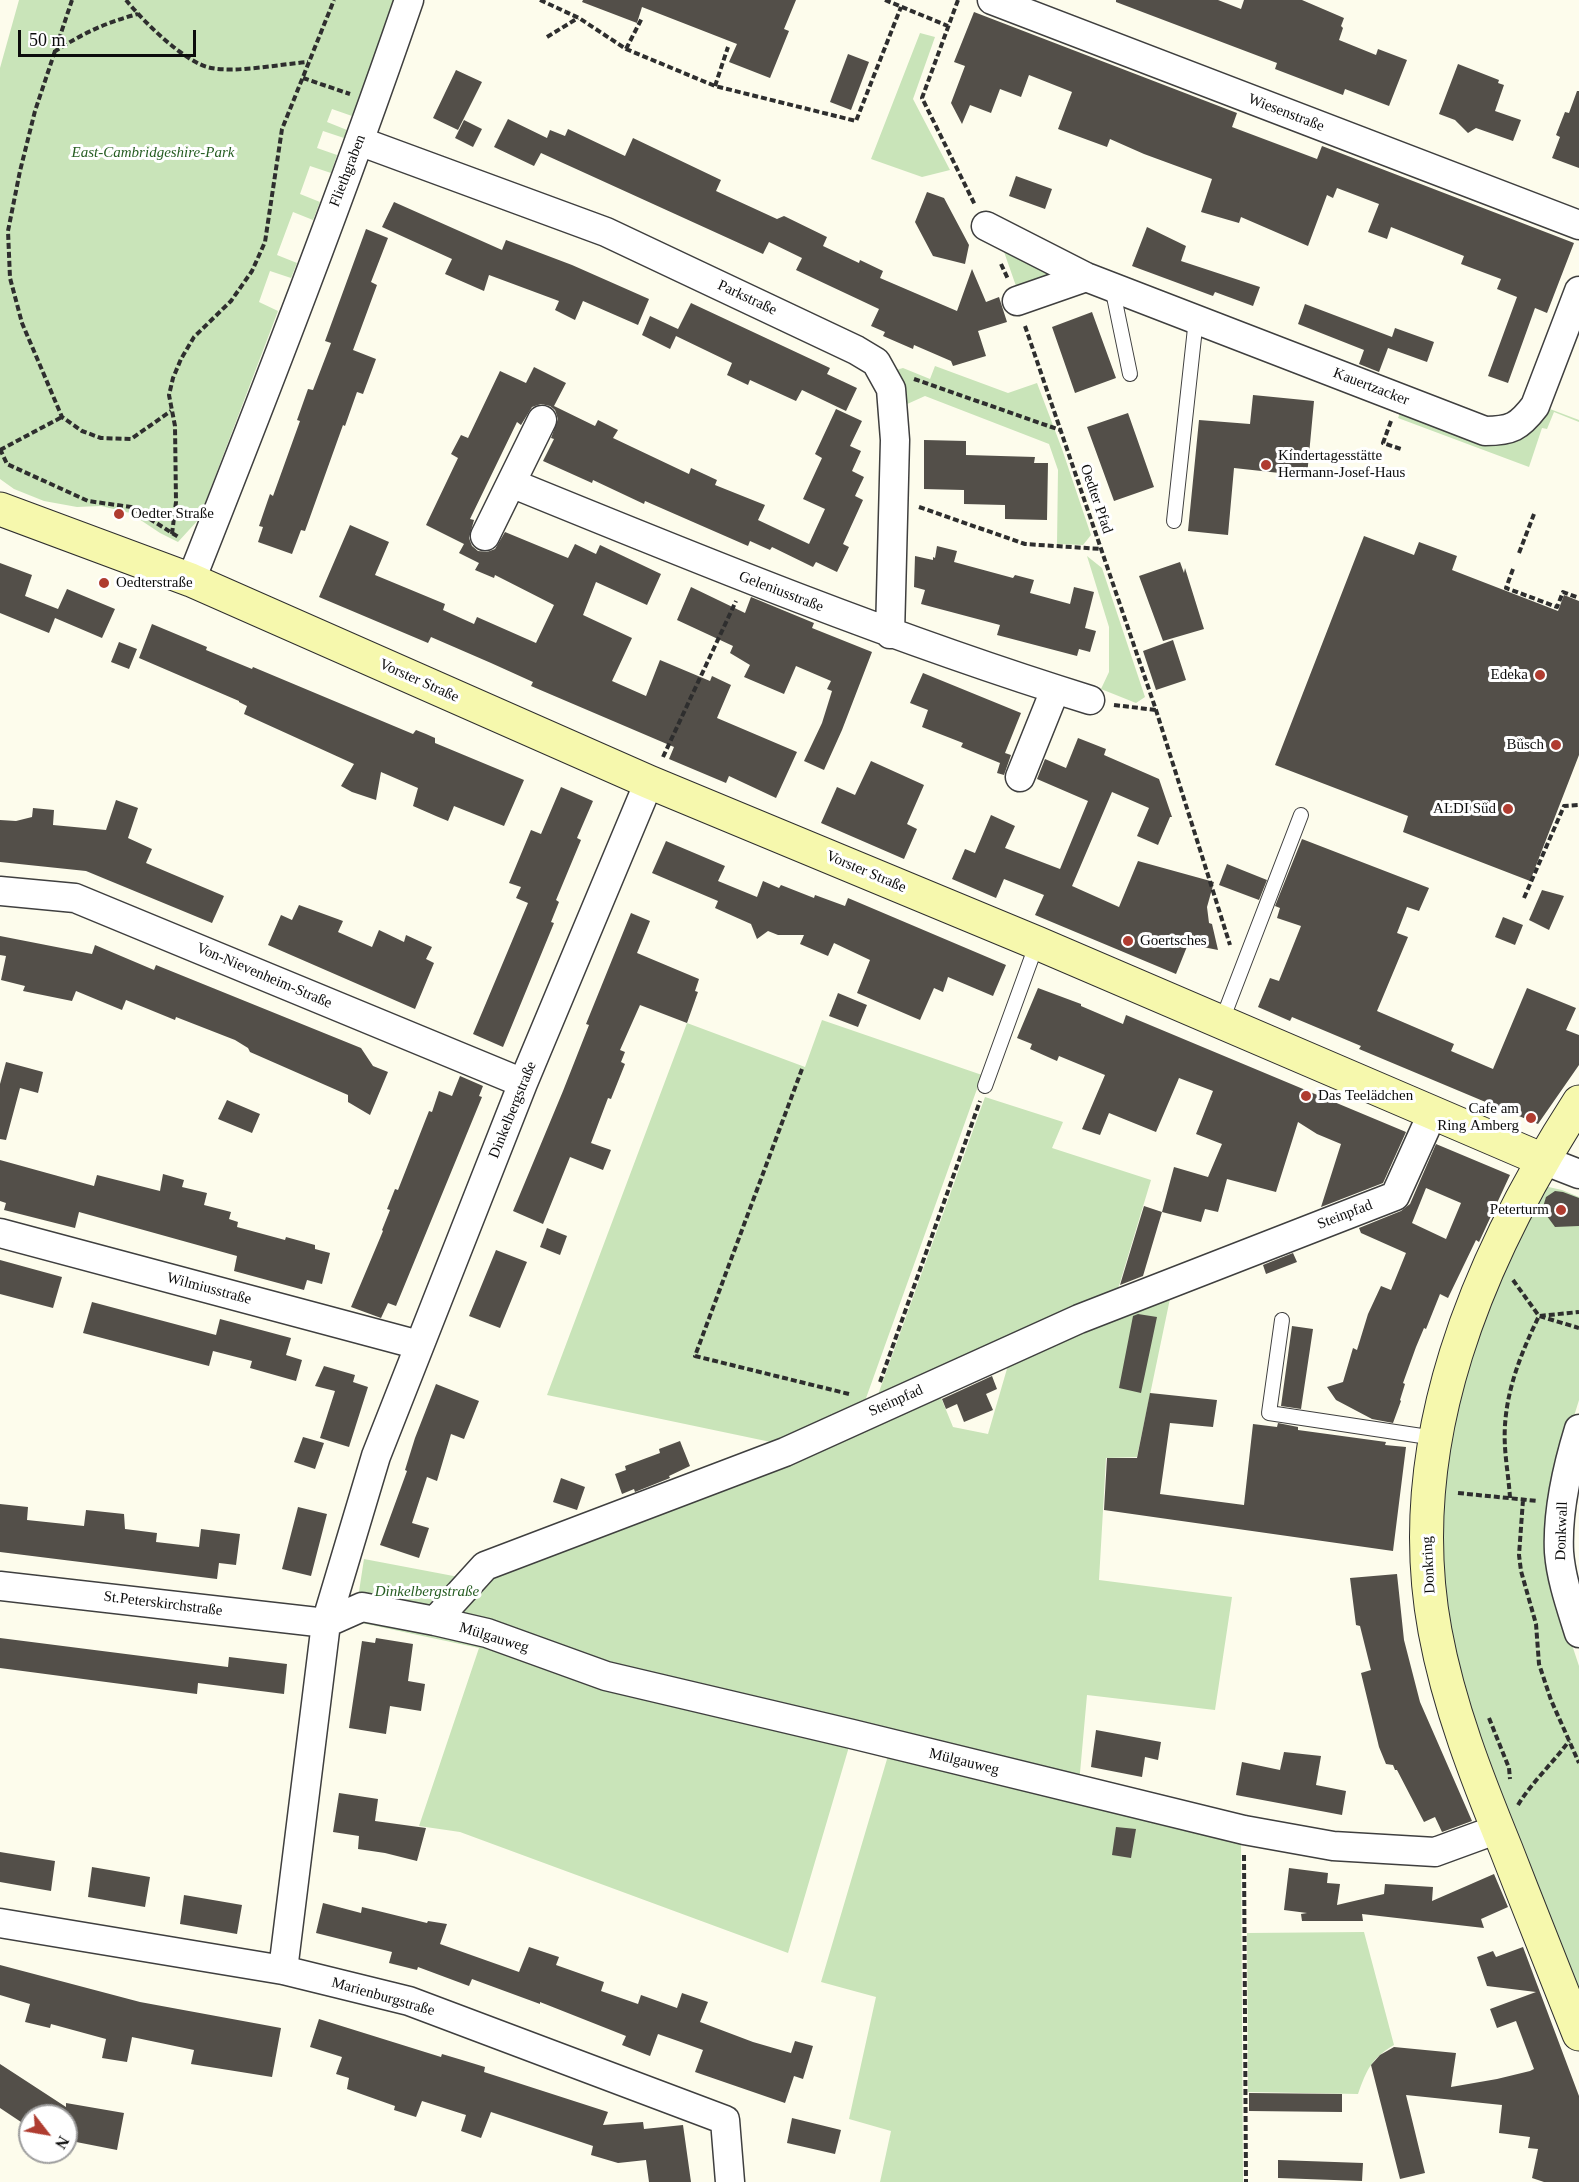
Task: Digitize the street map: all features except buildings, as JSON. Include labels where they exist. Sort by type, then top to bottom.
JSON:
[{"type":"main road","name":"Vorster Straße","points":[[0,510],[190,580],[649,782],[1544,1160]]},
{"type":"main road","name":"Donkring","points":[[1579,1102],[1544,1160],[1502,1238],[1470,1312],[1451,1370],[1435,1438],[1427,1502],[1429,1588],[1435,1632],[1454,1709],[1505,1815],[1579,2034]]},
{"type":"street","name":"Fliethgraben","points":[[203,547],[374,102],[409,0]]},
{"type":"street","name":"Wiesenstraße","points":[[992,0],[1579,225]]},
{"type":"street","name":"Parkstraße","points":[[359,141],[627,242],[856,350],[876,362],[891,388],[895,440],[890,634]]},
{"type":"street","name":"Kauertzacker","points":[[986,226],[1099,282],[1485,431],[1513,428],[1524,420],[1535,406],[1579,291]]},
{"type":"street","points":[[1017,301],[1099,282]]},
{"type":"street","points":[[485,536],[542,420]]},
{"type":"street","name":"Geleniusstraße","points":[[511,483],[746,579],[890,634],[1090,700]]},
{"type":"street","points":[[190,580],[203,547]]},
{"type":"street","points":[[1020,777],[1055,690]]},
{"type":"street","name":"Dinkelbergstraße","points":[[283,1970],[326,1623],[376,1456],[523,1083],[649,782]]},
{"type":"street","name":"Von-Nievenheim-Straße","points":[[0,891],[75,898],[523,1083]]},
{"type":"street","name":"Steinpfad","points":[[435,1621],[485,1566],[785,1452],[871,1407],[1079,1319],[1395,1196],[1433,1112]]},
{"type":"street","points":[[1544,1160],[1579,1174]]},
{"type":"street","name":"Wilmiusstraße","points":[[0,1233],[419,1345]]},
{"type":"street","name":"Donkwall","points":[[1579,1429],[1568,1468],[1559,1543],[1560,1562],[1579,1633]]},
{"type":"street","name":"St.Peterskirchstraße","points":[[0,1586],[326,1623]]},
{"type":"street","points":[[326,1623],[362,1607],[435,1621]]},
{"type":"street","name":"Mülgauweg","points":[[435,1621],[487,1633],[606,1676],[1244,1830],[1333,1846],[1435,1852],[1505,1815]]},
{"type":"street","name":"Marienburgstraße","points":[[0,1923],[283,1970],[409,2001],[726,2120],[730,2182]]},
{"type":"lane","points":[[1099,282],[1130,374]]},
{"type":"lane","points":[[1174,521],[1196,319]]},
{"type":"lane","points":[[1221,1023],[1301,814]]},
{"type":"lane","points":[[986,1086],[1037,944]]},
{"type":"lane","points":[[1282,1320],[1269,1413],[1435,1438]]},
{"type":"path","points":[[72,0],[35,111],[20,171],[8,231],[10,278],[22,323],[62,417],[82,431],[101,438],[131,439],[171,411]]},
{"type":"path","points":[[126,0],[138,14],[183,54],[210,68],[237,69],[308,62]]},
{"type":"path","points":[[172,534],[176,501],[175,426],[169,395],[172,378],[194,337],[231,301],[252,270],[265,242],[282,129],[334,0]]},
{"type":"path","points":[[540,0],[579,18],[626,49],[715,86],[856,121],[901,7]]},
{"type":"path","points":[[885,0],[948,26]]},
{"type":"path","name":"Oedter Pfad","points":[[958,0],[921,98],[986,226],[1017,301],[1156,710],[1231,948]]},
{"type":"path","points":[[54,52],[91,30],[138,14]]},
{"type":"path","points":[[547,37],[579,18]]},
{"type":"path","points":[[626,49],[642,18]]},
{"type":"path","points":[[715,86],[728,47]]},
{"type":"path","points":[[303,78],[374,102]]},
{"type":"path","points":[[891,388],[916,378],[1060,430]]},
{"type":"path","points":[[1400,398],[1383,443],[1401,449]]},
{"type":"path","points":[[62,417],[0,450],[7,464],[88,501],[131,507],[172,534],[203,547]]},
{"type":"path","points":[[894,498],[1025,544],[1101,549]]},
{"type":"path","points":[[1519,553],[1534,514]]},
{"type":"path","points":[[1513,569],[1506,588],[1557,607],[1563,592],[1579,597]]},
{"type":"path","points":[[649,782],[666,752],[746,579]]},
{"type":"path","points":[[1090,700],[1128,708],[1156,710]]},
{"type":"path","points":[[1524,898],[1564,806],[1579,806]]},
{"type":"path","points":[[802,1069],[695,1356],[871,1407],[986,1086]]},
{"type":"path","points":[[1506,1287],[1511,1277],[1539,1316],[1579,1329]]},
{"type":"path","points":[[1539,1316],[1579,1312]]},
{"type":"path","points":[[1510,1498],[1504,1446],[1508,1399],[1516,1369],[1539,1316]]},
{"type":"path","points":[[1457,1502],[1459,1484]]},
{"type":"path","points":[[1458,1493],[1562,1503]]},
{"type":"path","points":[[1523,1500],[1519,1554],[1521,1571],[1536,1624],[1539,1664],[1551,1700],[1579,1763]]},
{"type":"path","points":[[1486,1710],[1509,1768],[1510,1785]]},
{"type":"path","points":[[1505,1815],[1515,1809],[1529,1787],[1554,1762],[1569,1740]]},
{"type":"path","points":[[1244,1830],[1246,2182]]},
{"type":"green space","name":"East-Cambridgeshire-Park","points":[[19,0],[397,0],[352,116],[332,109],[327,122],[347,130],[344,138],[323,131],[317,148],[337,155],[331,173],[310,166],[300,194],[320,202],[313,220],[293,212],[277,255],[297,263],[291,278],[270,271],[259,302],[278,311],[199,519],[178,542],[130,513],[101,506],[77,507],[44,501],[14,489],[0,479],[0,68]]},
{"type":"green space","points":[[920,33],[935,37],[913,99],[950,170],[922,177],[871,159]]},
{"type":"green space","points":[[1003,249],[1047,266],[1047,276],[1016,286]]},
{"type":"green space","points":[[935,366],[1008,393],[1037,383],[1091,535],[1083,545],[1057,544],[1058,470],[1049,444],[925,396],[905,405],[896,370],[903,368],[930,379]]},
{"type":"green space","points":[[1542,406],[1579,420],[1579,422],[1554,412],[1547,429],[1542,428],[1529,467],[1398,418],[1400,413],[1477,437]]},
{"type":"green space","points":[[1087,556],[1102,568],[1145,697],[1136,703],[1101,689],[1109,672],[1109,627]]},
{"type":"green space","points":[[822,1020],[982,1075],[865,1401],[785,1445],[547,1395],[687,1023],[805,1067]]},
{"type":"green space","points":[[985,1097],[1063,1122],[1052,1148],[1151,1180],[1115,1299],[875,1403]]},
{"type":"green space","points":[[1544,1186],[1579,1197],[1579,1400],[1551,1491],[1544,1560],[1579,1666],[1579,2004],[1478,1747],[1442,1596],[1442,1469],[1481,1316]]},
{"type":"green space","points":[[1172,1289],[1137,1457],[1106,1458],[1099,1580],[1232,1597],[1215,1710],[1087,1695],[1079,1784],[609,1669],[453,1618],[485,1571],[937,1388],[953,1427],[988,1434],[1011,1355]]},
{"type":"green space","name":"Dinkelbergstraße","points":[[364,1559],[464,1578],[438,1611],[358,1598]]},
{"type":"green space","points":[[355,1612],[851,1740],[788,1953],[460,1832],[419,1826],[479,1648],[352,1621]]},
{"type":"green space","points":[[890,1749],[1241,1837],[1243,2182],[880,2182],[891,2131],[849,2119],[876,1997],[821,1982]]},
{"type":"green space","points":[[1364,1932],[1394,2045],[1371,2065],[1358,2094],[1248,2092],[1247,1933]]},
{"type":"place","name":"Kindertagesstätte Hermann-Josef-Haus","points":[[1266,465]]},
{"type":"place","name":"Oedter Straße","points":[[119,514]]},
{"type":"place","name":"Oedterstraße","points":[[104,583]]},
{"type":"place","name":"Edeka","points":[[1540,675]]},
{"type":"place","name":"Büsch","points":[[1556,745]]},
{"type":"place","name":"ALDI Süd","points":[[1508,809]]},
{"type":"place","name":"Goertsches","points":[[1128,941]]},
{"type":"place","name":"Das Teelädchen","points":[[1306,1096]]},
{"type":"place","name":"Cafe am Ring Amberg","points":[[1531,1118]]},
{"type":"place","name":"Peterturm","points":[[1561,1210]]}]
